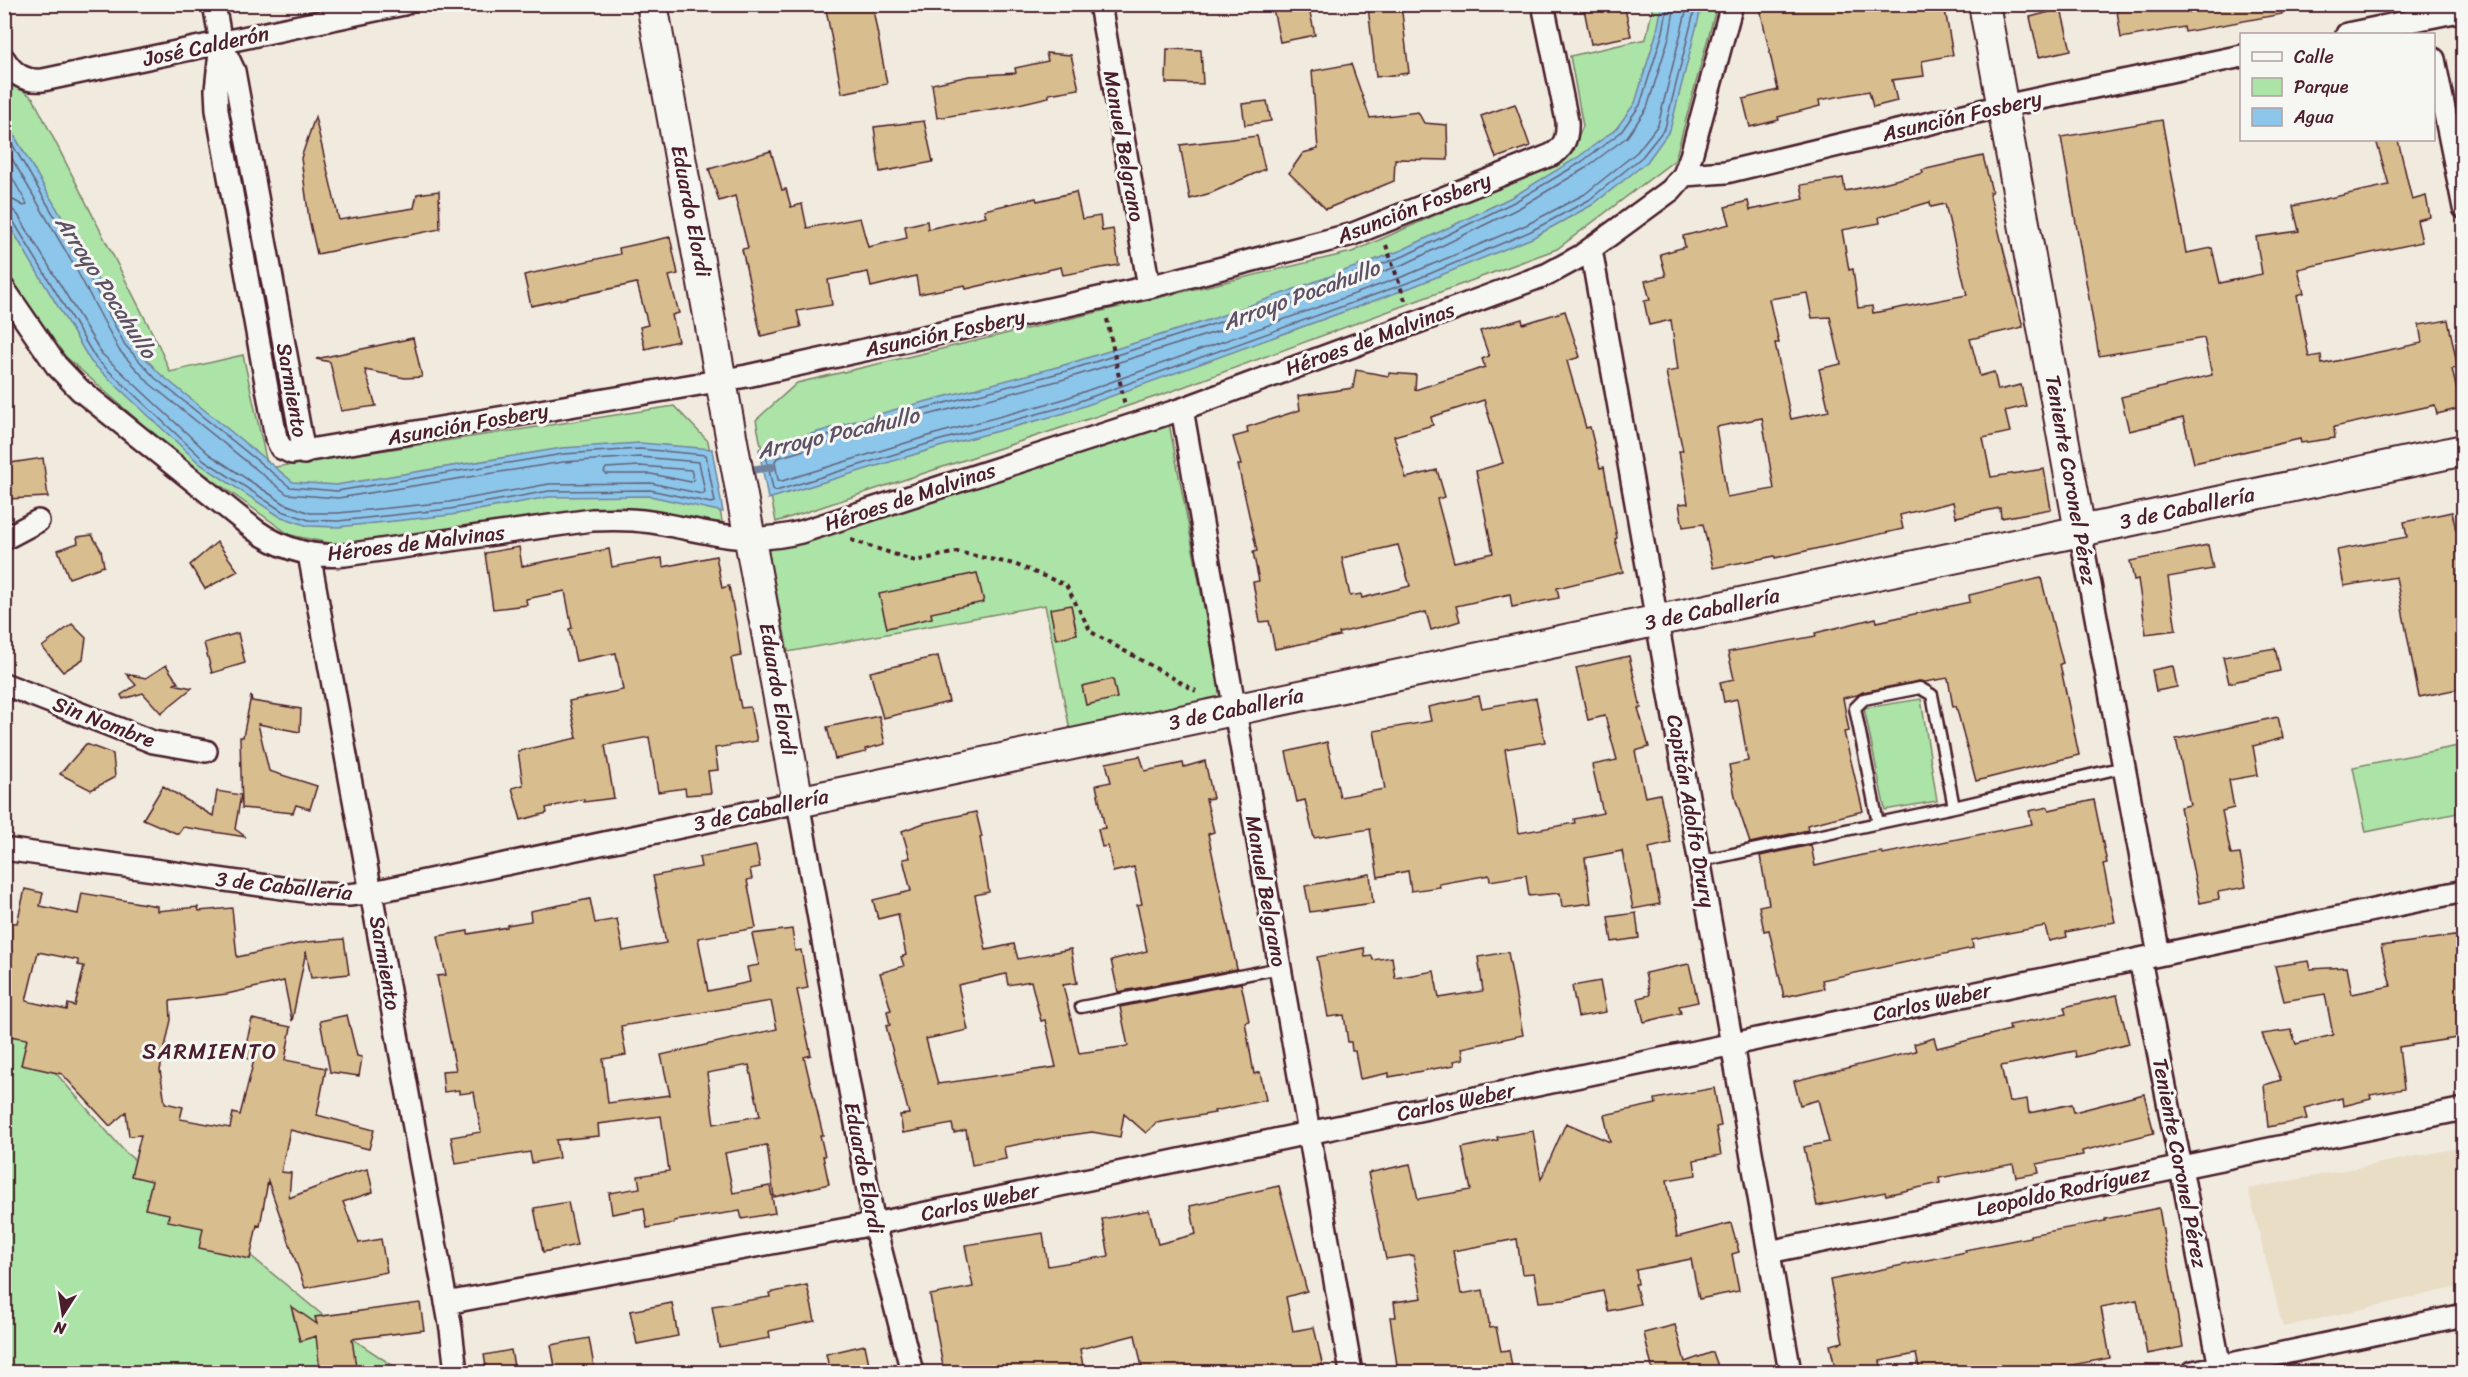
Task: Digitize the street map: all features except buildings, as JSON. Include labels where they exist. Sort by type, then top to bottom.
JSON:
[{"type":"main road","name":"Eduardo Elordi","points":[[652,4],[723,379],[798,802]]},
{"type":"main road","name":"Teniente Coronel Pérez","points":[[1984,4],[2080,531]]},
{"type":"main road","name":"3 de Caballería","points":[[798,802],[2463,450]]},
{"type":"street","name":"Sarmiento","points":[[214,4],[221,43],[234,71],[304,453]]},
{"type":"street","name":"José Calderón","points":[[4,59],[21,77],[36,81],[404,4]]},
{"type":"street","name":"Manuel Belgrano","points":[[1100,4],[1149,288]]},
{"type":"street","name":"Asunción Fosbery","points":[[304,453],[747,376],[1149,288],[1340,238],[1379,224],[1551,155],[1561,148],[1565,142],[1567,121],[1543,4]]},
{"type":"street","name":"Héroes de Malvinas","points":[[4,288],[57,365],[92,401],[265,537],[286,548],[309,554],[345,555],[592,520],[650,522],[717,536],[750,528],[801,532],[1182,409],[1548,274],[1571,263],[1671,190],[1684,175],[1732,4]]},
{"type":"street","points":[[2352,33],[2463,10]]},
{"type":"street","name":"Asunción Fosbery","points":[[1684,175],[1707,175],[1732,171],[2002,106],[2240,56]]},
{"type":"street","points":[[2435,69],[2463,207]]},
{"type":"street","name":"Capitán Adolfo Drury","points":[[1591,249],[1790,1372]]},
{"type":"street","name":"Manuel Belgrano","points":[[1182,409],[1351,1372]]},
{"type":"street","points":[[4,539],[38,521]]},
{"type":"street","name":"Teniente Coronel Pérez","points":[[2080,531],[2124,767],[2149,957],[2181,1167],[2219,1370]]},
{"type":"street","name":"Sarmiento","points":[[309,554],[373,892],[446,1303],[456,1372]]},
{"type":"street","name":"Sin Nombre","points":[[4,684],[144,739],[206,751]]},
{"type":"street","name":"3 de Caballería","points":[[4,849],[325,894],[349,895],[373,892],[798,802]]},
{"type":"street","name":"Eduardo Elordi","points":[[798,802],[874,1224],[912,1372]]},
{"type":"street","name":"Carlos Weber","points":[[446,1303],[874,1224],[2463,891]]},
{"type":"street","name":"Leopoldo Rodríguez","points":[[1769,1252],[2463,1109]]},
{"type":"street","points":[[2193,1372],[2219,1370],[2463,1316]]},
{"type":"lane","points":[[1878,824],[1855,708],[1864,699],[1920,688],[1932,695],[1954,807]]},
{"type":"lane","points":[[1700,861],[1878,824],[2124,767]]},
{"type":"lane","points":[[1081,1007],[1280,968]]},
{"type":"path","points":[[1379,224],[1413,324]]},
{"type":"path","points":[[1103,298],[1129,426]]},
{"type":"path","points":[[848,539],[915,561],[957,552],[1014,564],[1066,585],[1091,632],[1184,685],[1234,710]]},
{"type":"shaded area","points":[[2463,1147],[2463,1286],[2283,1327],[2248,1189]]},
{"type":"green space","points":[[1653,5],[1717,5],[1675,160],[1557,249],[1164,394],[776,522],[756,420],[797,383],[1352,252],[1571,155],[1583,126],[1570,56],[1646,39]]},
{"type":"green space","points":[[4,76],[33,98],[170,372],[243,355],[268,468],[674,406],[708,441],[723,527],[626,513],[334,544],[290,535],[170,449],[47,340],[5,273]]},
{"type":"green space","points":[[1169,423],[1221,697],[1070,730],[1045,605],[788,652],[768,549]]},
{"type":"green space","points":[[1921,699],[1937,801],[1885,810],[1864,708]]},
{"type":"green space","points":[[2463,745],[2463,812],[2366,832],[2353,767]]},
{"type":"green space","points":[[4,1014],[125,1152],[348,1336],[395,1367],[397,1372],[5,1372]]},
{"type":"water","points":[[1662,5],[1702,5],[1670,130],[1647,162],[1592,205],[1532,238],[1412,287],[1065,413],[939,447],[768,499],[759,449],[897,409],[1061,366],[1215,318],[1402,250],[1514,196],[1577,158],[1616,129],[1635,103],[1657,31]]},
{"type":"water","points":[[4,118],[88,262],[130,341],[159,373],[293,482],[336,485],[562,448],[640,443],[712,449],[723,512],[650,496],[549,497],[451,515],[338,527],[308,526],[279,516],[200,464],[91,362],[5,218]]},
{"type":"waterway","name":"Arroyo Pocahullo","points":[[742,471],[772,467]]},
{"type":"district","name":"SARMIENTO","points":[[210,1051]]}]
